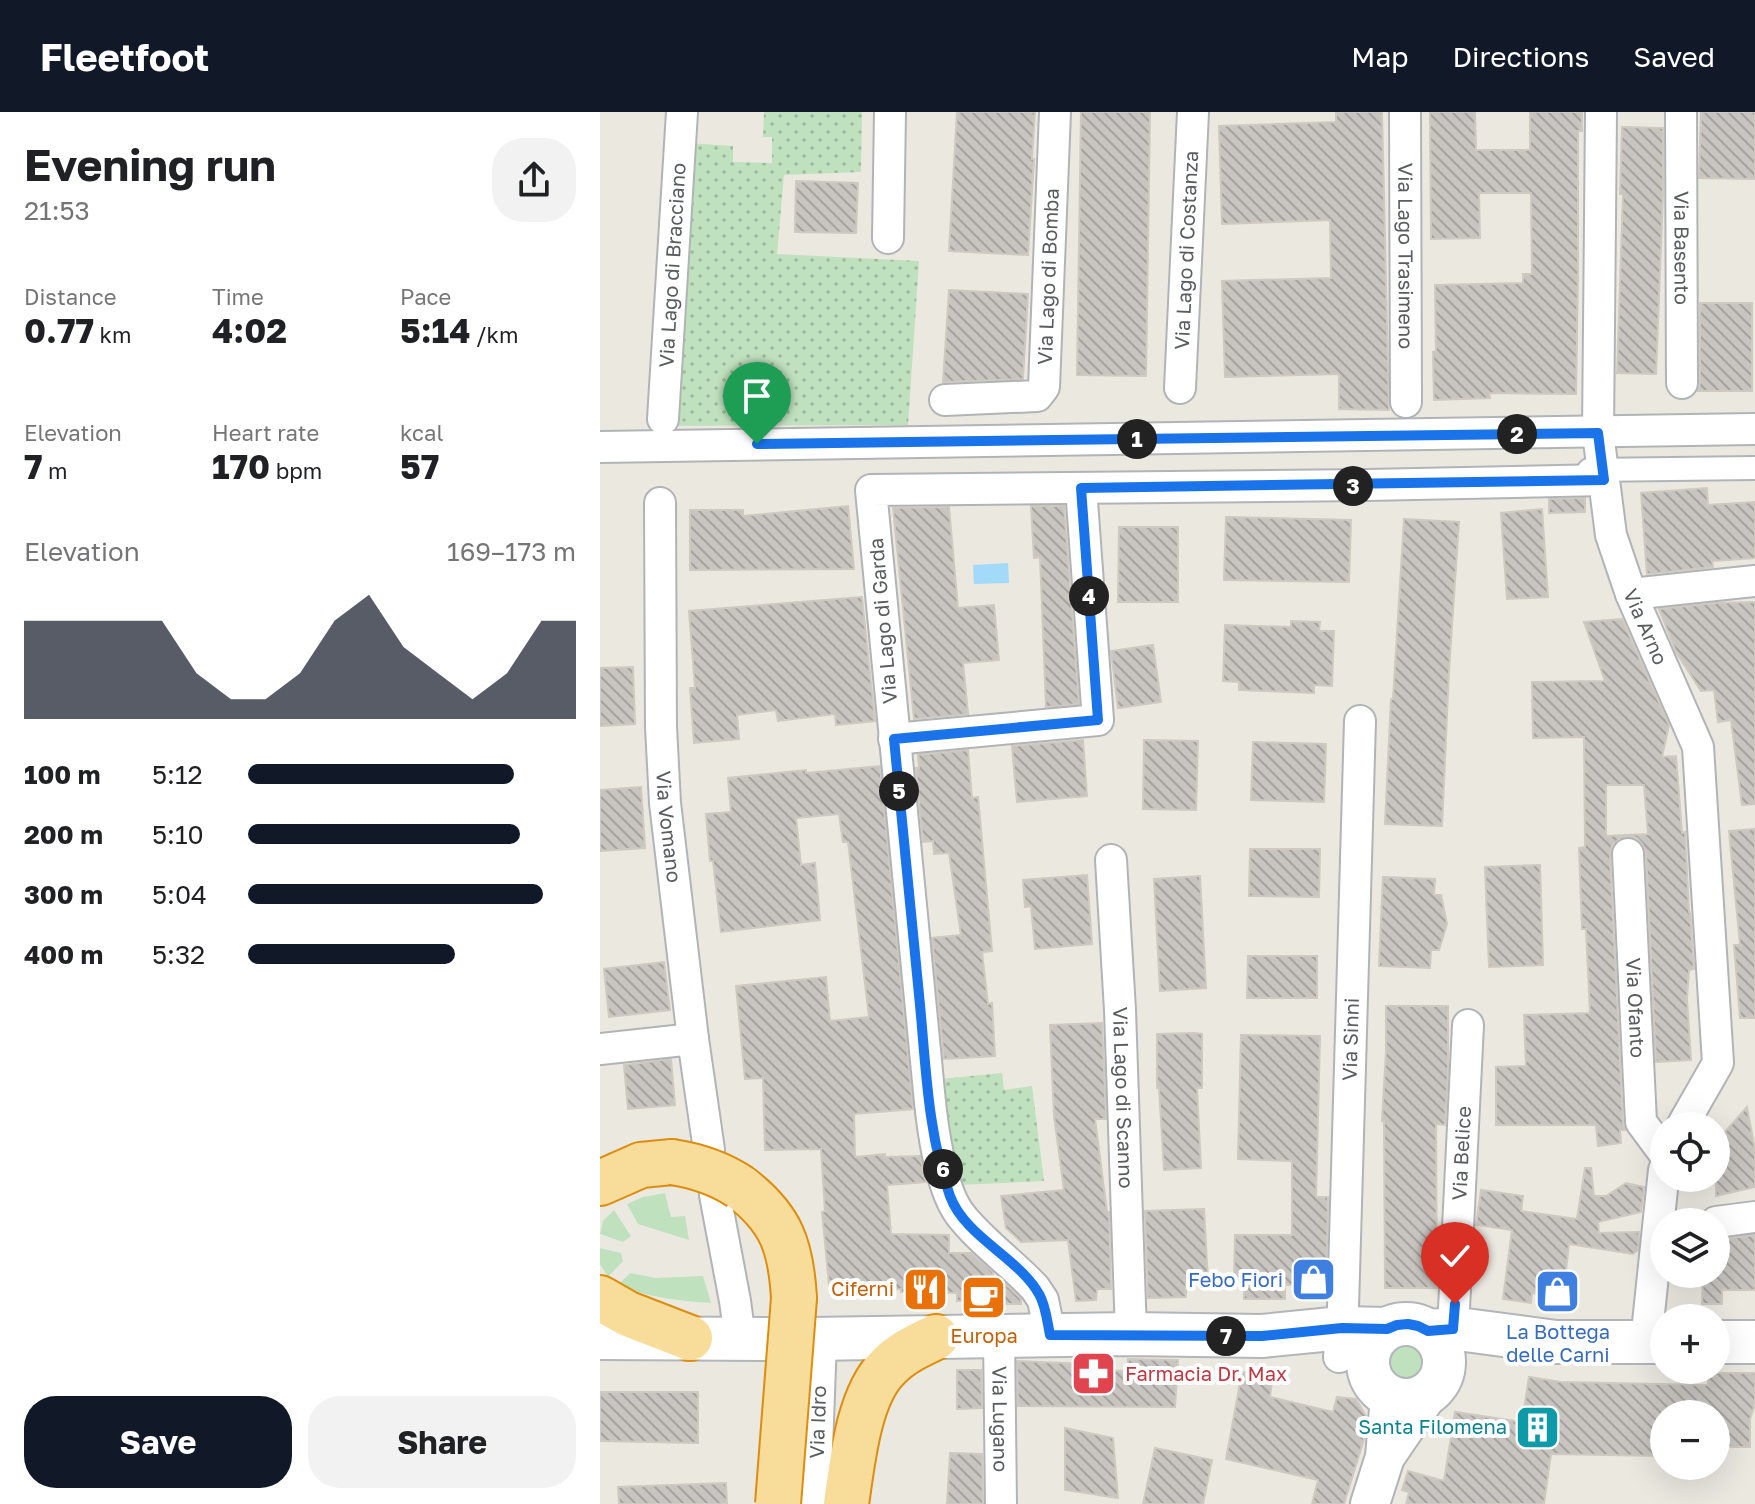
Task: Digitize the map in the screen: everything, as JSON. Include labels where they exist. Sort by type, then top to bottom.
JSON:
[{"type":"highway","points":[[600,1183],[641,1165],[690,1156],[711,1171],[728,1191],[767,1212],[782,1235],[790,1259],[794,1298],[778,1504]]},
{"type":"highway","points":[[600,1298],[628,1314],[690,1338]]},
{"type":"highway","points":[[846,1504],[860,1423],[870,1391],[877,1379],[899,1357],[936,1337]]},
{"type":"main road","points":[[1385,1370],[1423,1330]]},
{"type":"main road","points":[[816,1339],[1131,1334],[1262,1336],[1385,1370],[1443,1364],[1437,1340],[1423,1330]]},
{"type":"main road","points":[[1423,1330],[1556,1342],[1650,1342]]},
{"type":"main road","points":[[600,1338],[754,1338]]},
{"type":"main road","points":[[1385,1370],[1495,1356],[1556,1342]]},
{"type":"main road","points":[[1730,1342],[1755,1342]]},
{"type":"street","name":"Via Lago di Bracciano","points":[[663,419],[682,112]]},
{"type":"street","points":[[888,238],[890,112]]},
{"type":"street","name":"Via Lago di Bomba","points":[[945,400],[1037,396],[1044,387],[1055,112]]},
{"type":"street","name":"Via Lago di Costanza","points":[[1180,388],[1193,112]]},
{"type":"street","name":"Via Lago Trasimeno","points":[[1405,112],[1406,402]]},
{"type":"street","name":"Via Arno","points":[[1601,112],[1598,433],[1611,535],[1631,594],[1698,747],[1718,1063],[1690,1112]]},
{"type":"street","name":"Via Basento","points":[[1681,112],[1682,383]]},
{"type":"street","points":[[600,447],[1755,429]]},
{"type":"street","points":[[894,739],[1098,720],[1081,488],[1604,475],[1755,468]]},
{"type":"street","points":[[1407,471],[1604,475]]},
{"type":"street","name":"Via Lago di Garda","points":[[1050,1335],[1040,1294],[964,1219],[953,1202],[943,1171],[929,1092],[871,490],[1081,488]]},
{"type":"street","name":"Via Vomano","points":[[660,503],[663,767],[668,836],[693,1039],[690,1156]]},
{"type":"street","points":[[1631,594],[1755,581]]},
{"type":"street","name":"Via Sinni","points":[[1360,721],[1385,1370]]},
{"type":"street","name":"Via Ofanto","points":[[1628,854],[1641,1122],[1650,1134]]},
{"type":"street","name":"Via Lago di Scanno","points":[[1111,860],[1120,1010],[1131,1334]]},
{"type":"street","name":"Via Belice","points":[[1423,1330],[1468,1025]]},
{"type":"street","points":[[600,1049],[693,1039]]},
{"type":"street","points":[[728,1191],[735,1301],[754,1338]]},
{"type":"street","points":[[1730,1220],[1755,1217]]},
{"type":"street","name":"Via Lugano","points":[[999,1335],[1001,1504]]},
{"type":"street","name":"Via Idro","points":[[815,1504],[816,1339]]},
{"type":"street","points":[[1370,1504],[1385,1457],[1385,1370]]},
{"type":"green space","points":[[764,112],[862,112],[861,172],[784,175],[777,254],[919,261],[908,425],[673,426],[687,143],[733,146],[733,162],[772,163],[772,137],[763,137]]},
{"type":"green space","points":[[1002,1073],[1004,1090],[1032,1086],[1044,1181],[960,1185],[946,1143],[940,1079]]},
{"type":"green space","points":[[665,1193],[671,1217],[685,1216],[689,1240],[638,1224],[627,1204]]},
{"type":"green space","points":[[614,1210],[631,1236],[623,1242],[600,1234],[603,1221]]},
{"type":"green space","points":[[600,1248],[621,1253],[623,1261],[608,1277],[600,1264]]},
{"type":"green space","points":[[630,1273],[656,1278],[703,1276],[711,1303],[664,1298],[629,1288],[620,1283]]},
{"type":"green space","points":[[1406,1345],[1418,1350],[1423,1362],[1418,1374],[1406,1379],[1394,1374],[1389,1362],[1394,1350]]},
{"type":"water","points":[[1008,563],[1009,583],[974,584],[973,565]]},
{"type":"building","points":[[957,112],[1035,112],[1028,255],[949,251]]},
{"type":"building","points":[[1081,112],[1150,112],[1146,376],[1077,375]]},
{"type":"building","points":[[1336,112],[1382,112],[1389,410],[1339,409],[1339,374],[1225,377],[1222,281],[1331,278],[1330,220],[1222,224],[1219,126],[1336,122]]},
{"type":"building","points":[[1430,112],[1475,112],[1476,150],[1530,150],[1530,112],[1582,112],[1582,131],[1578,131],[1576,394],[1489,393],[1490,398],[1434,400],[1435,285],[1523,283],[1523,274],[1532,274],[1531,193],[1479,193],[1480,238],[1431,239]]},
{"type":"building","points":[[1701,112],[1755,112],[1755,179],[1699,178]]},
{"type":"building","points":[[1622,127],[1663,128],[1656,374],[1617,373]]},
{"type":"building","points":[[796,181],[858,183],[856,233],[795,232]]},
{"type":"building","points":[[949,290],[1028,294],[1023,379],[943,382]]},
{"type":"building","points":[[1700,303],[1752,303],[1752,391],[1698,391]]},
{"type":"building","points":[[1707,488],[1708,505],[1755,502],[1755,558],[1712,561],[1713,567],[1647,574],[1641,493]]},
{"type":"building","points":[[1585,498],[1585,512],[1549,513],[1549,499]]},
{"type":"building","points":[[848,506],[854,569],[690,570],[690,510],[743,510],[743,516]]},
{"type":"building","points":[[1031,506],[1064,506],[1079,704],[1046,707],[1040,557],[1034,558]]},
{"type":"building","points":[[949,507],[958,608],[994,605],[999,660],[963,663],[968,714],[914,719],[893,508]]},
{"type":"building","points":[[1542,509],[1548,597],[1507,599],[1501,513]]},
{"type":"building","points":[[1226,517],[1351,520],[1349,582],[1224,580]]},
{"type":"building","points":[[1404,519],[1459,522],[1442,826],[1385,824]]},
{"type":"building","points":[[1119,527],[1178,527],[1178,602],[1118,602]]},
{"type":"building","points":[[862,597],[875,721],[836,725],[835,714],[778,721],[776,710],[737,715],[739,739],[694,743],[690,688],[695,688],[689,611]]},
{"type":"building","points":[[1755,602],[1755,804],[1742,805],[1731,720],[1718,722],[1714,690],[1701,691],[1676,652],[1659,609]]},
{"type":"building","points":[[1622,619],[1669,725],[1662,757],[1676,756],[1682,833],[1685,832],[1694,969],[1689,970],[1687,999],[1691,1060],[1656,1062],[1646,853],[1637,838],[1626,836],[1619,839],[1612,845],[1610,855],[1625,1130],[1620,1130],[1621,1143],[1598,1146],[1596,1125],[1496,1125],[1496,1067],[1526,1066],[1524,1015],[1590,1013],[1579,848],[1585,847],[1584,737],[1533,738],[1532,682],[1605,681],[1584,622]],"holes":[[[1606,785],[1644,785],[1648,834],[1606,836]]]},
{"type":"building","points":[[1291,621],[1320,622],[1319,631],[1334,631],[1332,686],[1314,685],[1314,693],[1239,690],[1239,682],[1223,681],[1225,625],[1291,627]]},
{"type":"building","points":[[1153,645],[1161,702],[1118,708],[1111,651]]},
{"type":"building","points":[[633,667],[635,724],[600,726],[600,668]]},
{"type":"building","points":[[1083,740],[1087,796],[1017,802],[1012,746]]},
{"type":"building","points":[[1144,740],[1198,741],[1196,810],[1143,809]]},
{"type":"building","points":[[1253,742],[1326,744],[1324,802],[1251,800]]},
{"type":"building","points":[[968,750],[972,798],[978,797],[992,951],[982,952],[988,1004],[992,1003],[995,1056],[944,1059],[932,938],[961,935],[949,853],[934,854],[933,841],[923,842],[916,768],[919,768],[918,755]]},
{"type":"building","points":[[880,766],[913,1109],[854,1114],[855,1157],[885,1154],[885,1157],[920,1156],[926,1182],[887,1185],[891,1234],[949,1235],[949,1253],[971,1253],[993,1272],[993,1279],[1000,1279],[1021,1299],[1021,1304],[957,1301],[957,1293],[901,1292],[901,1289],[830,1295],[822,1212],[825,1211],[821,1149],[765,1150],[763,1078],[745,1079],[736,986],[826,977],[830,1021],[869,1017],[848,842],[843,842],[839,814],[796,818],[801,865],[815,863],[820,920],[721,932],[706,814],[731,812],[728,778]]},
{"type":"building","points":[[641,787],[645,848],[600,851],[600,790]]},
{"type":"building","points":[[1755,829],[1755,1018],[1740,1018],[1734,945],[1740,945],[1729,831]]},
{"type":"building","points":[[1250,849],[1320,849],[1319,897],[1249,896]]},
{"type":"building","points":[[1540,865],[1543,965],[1489,967],[1485,867]]},
{"type":"building","points":[[1087,875],[1092,944],[1035,949],[1031,906],[1025,907],[1023,880]]},
{"type":"building","points":[[1200,876],[1206,988],[1160,991],[1154,879]]},
{"type":"building","points":[[1383,877],[1435,879],[1434,895],[1441,895],[1447,924],[1439,950],[1431,950],[1430,968],[1379,966]]},
{"type":"building","points":[[1248,956],[1317,956],[1317,998],[1247,998]]},
{"type":"building","points":[[664,962],[670,1010],[609,1017],[604,969]]},
{"type":"building","points":[[1386,1006],[1448,1006],[1445,1125],[1436,1124],[1437,1288],[1385,1288],[1382,1121]]},
{"type":"building","points":[[1102,1023],[1106,1119],[1095,1119],[1109,1212],[1111,1289],[1097,1289],[1096,1300],[1076,1301],[1068,1240],[1021,1242],[1006,1228],[1001,1196],[1064,1190],[1054,1116],[1050,1025]]},
{"type":"building","points":[[1157,1034],[1202,1034],[1202,1088],[1197,1088],[1201,1168],[1164,1170],[1157,1088]]},
{"type":"building","points":[[1241,1035],[1320,1036],[1316,1197],[1328,1197],[1326,1285],[1285,1285],[1285,1299],[1244,1299],[1244,1280],[1234,1280],[1235,1235],[1292,1235],[1292,1161],[1238,1159]]},
{"type":"building","points":[[671,1059],[675,1105],[628,1109],[624,1065]]},
{"type":"building","points":[[1747,1107],[1755,1150],[1755,1187],[1716,1196],[1716,1192],[1730,1192],[1730,1126]]},
{"type":"building","points":[[1585,1168],[1591,1168],[1594,1196],[1606,1196],[1626,1183],[1644,1187],[1641,1212],[1598,1222],[1599,1233],[1639,1232],[1638,1250],[1633,1254],[1569,1244],[1563,1297],[1532,1293],[1531,1303],[1503,1299],[1512,1230],[1476,1225],[1481,1190],[1523,1196],[1521,1211],[1577,1219]]},
{"type":"building","points":[[1204,1209],[1208,1280],[1186,1281],[1186,1297],[1148,1298],[1145,1211]]},
{"type":"building","points":[[1755,1235],[1755,1290],[1722,1290],[1722,1304],[1702,1304],[1703,1288],[1730,1288],[1730,1238]]},
{"type":"building","points":[[1128,1359],[1178,1360],[1175,1407],[1018,1406],[1017,1361],[1087,1364],[1087,1370],[1127,1371]]},
{"type":"building","points":[[957,1370],[981,1370],[982,1408],[957,1409]]},
{"type":"building","points":[[1242,1372],[1273,1374],[1270,1397],[1333,1412],[1337,1397],[1356,1399],[1366,1416],[1365,1436],[1344,1504],[1312,1504],[1318,1480],[1226,1459]]},
{"type":"building","points":[[1730,1373],[1755,1373],[1750,1447],[1730,1447],[1730,1400],[1650,1400],[1650,1456],[1551,1454],[1544,1504],[1406,1504],[1409,1492],[1402,1490],[1408,1471],[1444,1481],[1455,1412],[1522,1422],[1529,1377],[1561,1382],[1730,1384]]},
{"type":"building","points":[[600,1392],[698,1392],[698,1443],[600,1441]]},
{"type":"building","points":[[1065,1428],[1113,1438],[1118,1498],[1065,1490]]},
{"type":"building","points":[[1155,1448],[1212,1460],[1203,1504],[1143,1504]]},
{"type":"building","points":[[950,1453],[982,1454],[983,1504],[947,1504]]},
{"type":"building","points":[[726,1483],[727,1504],[619,1504],[618,1487]]},
{"type":"place","name":"Febo Fiori","points":[[1314,1280]]},
{"type":"place","name":"Ciferni","points":[[925,1289]]},
{"type":"place","name":"La Bottega delle Carni","points":[[1558,1292]]},
{"type":"place","name":"Europa","points":[[984,1297]]},
{"type":"place","name":"Farmacia Dr. Max","points":[[1094,1374]]},
{"type":"place","name":"Santa Filomena","points":[[1538,1427]]},
{"type":"route","points":[[757,444],[1598,433],[1604,480],[1081,488],[1098,720],[894,739],[930,1106],[943,1171],[953,1202],[964,1219],[1040,1294],[1050,1335],[1262,1336],[1342,1328],[1387,1329],[1408,1324],[1428,1331],[1453,1329],[1455,1304]]}]
